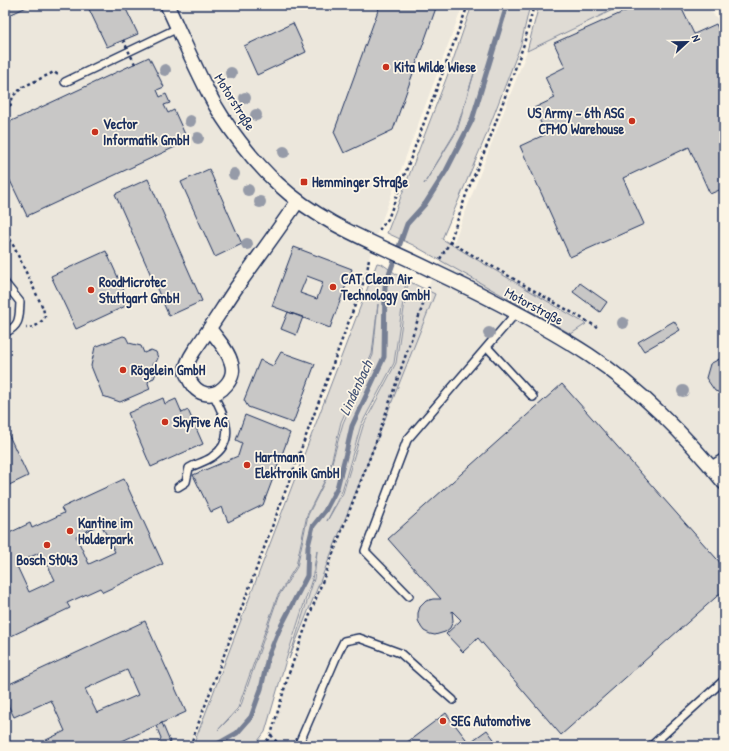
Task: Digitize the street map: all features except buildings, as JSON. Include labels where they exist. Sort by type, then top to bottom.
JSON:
[{"type":"street","name":"Motorstraße","points":[[167,5],[210,95],[228,124],[248,151],[277,184],[314,213],[378,246],[434,271],[516,313],[546,329],[590,356],[630,386],[676,429],[724,483]]},
{"type":"street","points":[[210,328],[225,349],[231,361],[233,372],[229,382],[222,390],[214,394],[205,394],[197,391],[186,373],[188,359],[298,201]]},
{"type":"lane","points":[[65,82],[178,28]]},
{"type":"lane","points":[[5,283],[20,302],[18,321],[13,329],[5,332]]},
{"type":"lane","points":[[409,596],[365,551],[407,440],[516,313]]},
{"type":"lane","points":[[487,347],[533,397]]},
{"type":"lane","points":[[178,487],[186,482],[189,468],[211,458],[222,449],[228,437],[225,421],[214,394]]},
{"type":"lane","points":[[710,466],[724,456]]},
{"type":"lane","points":[[298,746],[344,641],[359,638],[400,653],[453,700]]},
{"type":"lane","points":[[652,746],[724,680]]},
{"type":"path","points":[[190,746],[367,273],[368,262],[378,246],[380,227],[388,218],[468,5]]},
{"type":"path","points":[[263,746],[271,735],[288,676],[313,606],[377,439],[434,271],[450,242],[468,192],[489,141],[524,44],[534,5]]},
{"type":"path","points":[[719,5],[724,8]]},
{"type":"path","points":[[124,40],[134,64]]},
{"type":"path","points":[[5,109],[10,107],[13,96],[24,87],[54,72],[65,82]]},
{"type":"path","points":[[5,228],[43,308],[45,317],[41,323],[32,328],[13,329]]},
{"type":"path","points":[[450,242],[597,327]]},
{"type":"path","points":[[271,735],[280,746]]},
{"type":"shaded area","points":[[5,5],[463,5],[373,244],[368,262],[367,273],[190,746],[5,746]]},
{"type":"shaded area","points":[[472,5],[530,5],[521,44],[485,138],[442,239],[586,324],[571,334],[413,245],[387,233],[451,66]],"holes":[[[475,70],[457,131],[424,184],[456,131]]]},
{"type":"shaded area","points":[[539,5],[623,5],[527,51]]},
{"type":"shaded area","points":[[623,5],[704,5],[724,25],[724,746],[263,746],[271,735],[288,676],[313,606],[377,439],[434,271],[452,247],[527,51]]},
{"type":"shaded area","points":[[377,263],[382,264],[406,281],[394,363],[361,425],[342,491],[327,521],[343,493],[363,426],[396,363],[408,281],[435,294],[289,659],[314,579],[317,551],[312,579],[265,732],[254,746],[193,746]],"holes":[[[378,304],[373,355],[343,423],[329,473],[308,515],[297,567],[278,597],[240,708],[218,730],[238,708],[277,597],[296,566],[307,515],[329,472],[341,422],[372,354]]]},
{"type":"waterway","name":"Lindenbach","points":[[214,746],[237,733],[251,717],[261,689],[268,657],[279,630],[307,576],[308,546],[313,526],[325,511],[337,488],[352,426],[384,357],[385,286],[407,224],[425,204],[446,171],[472,120],[507,5]]},
{"type":"place","name":"Kita Wilde Wiese","points":[[386,67]]},
{"type":"place","name":"US Army - 6th ASG CFMO Warehouse","points":[[632,121]]},
{"type":"place","name":"Vector Informatik GmbH","points":[[95,132]]},
{"type":"place","name":"Hemminger Straße","points":[[304,182]]},
{"type":"place","name":"CAT Clean Air Technology GmbH","points":[[333,287]]},
{"type":"place","name":"RoodMicrotec Stuttgart GmbH","points":[[91,290]]},
{"type":"place","name":"Rögelein GmbH","points":[[123,370]]},
{"type":"place","name":"SkyFive AG","points":[[165,422]]},
{"type":"place","name":"Hartmann Elektronik GmbH","points":[[247,465]]},
{"type":"place","name":"Kantine im Holderpark","points":[[70,531]]},
{"type":"place","name":"Bosch St043","points":[[47,545]]},
{"type":"place","name":"SEG Automotive","points":[[443,721]]}]
